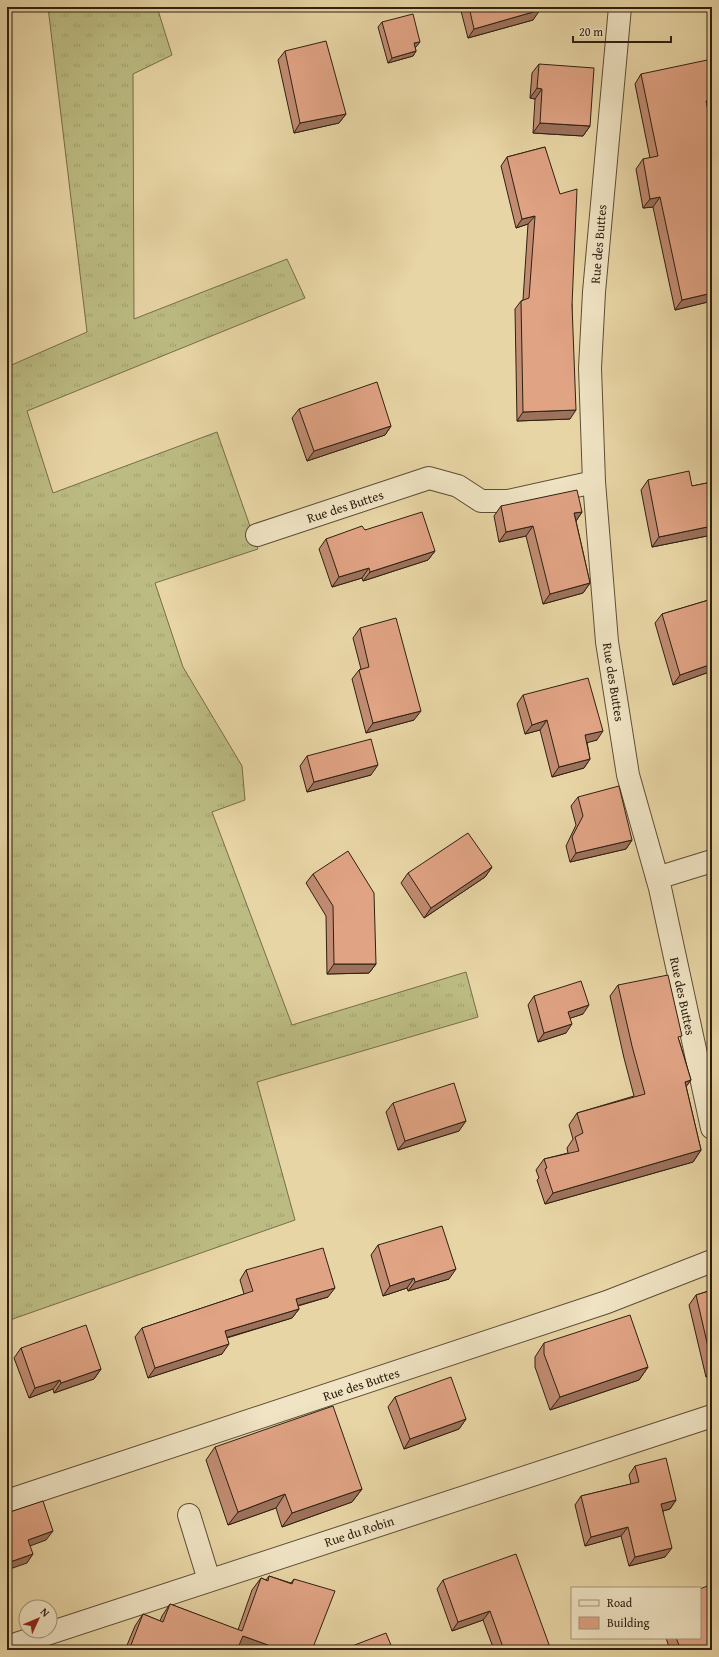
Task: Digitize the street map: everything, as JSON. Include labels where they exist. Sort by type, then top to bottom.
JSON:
[{"type":"street","name":"Rue des Buttes","points":[[620,7],[594,292],[590,360],[594,482],[608,650],[628,775],[657,878],[708,1090],[712,1128]]},
{"type":"street","name":"Rue des Buttes","points":[[257,535],[430,478],[458,486],[481,501],[508,501],[594,482]]},
{"type":"street","points":[[657,878],[712,861]]},
{"type":"street","name":"Rue des Buttes","points":[[7,1501],[607,1302],[712,1260]]},
{"type":"street","name":"Rue du Robin","points":[[7,1646],[712,1416]]},
{"type":"street","points":[[189,1515],[209,1580]]},
{"type":"green space","points":[[48,7],[157,7],[172,55],[133,74],[134,319],[287,259],[305,298],[27,411],[53,493],[217,432],[258,549],[155,583],[183,667],[242,766],[245,800],[212,812],[292,1025],[466,972],[478,1017],[257,1082],[295,1220],[7,1321],[7,367],[87,332]]},
{"type":"building","points":[[469,7],[539,7],[540,10],[474,29]]},
{"type":"building","points":[[413,14],[420,42],[414,43],[416,51],[392,58],[382,22]]},
{"type":"building","points":[[326,41],[346,114],[300,123],[285,51]]},
{"type":"building","points":[[712,59],[712,99],[706,101],[712,131],[712,187],[709,187],[712,199],[712,293],[682,300],[660,197],[650,199],[643,159],[658,156],[641,74]]},
{"type":"building","points":[[539,64],[594,68],[590,126],[540,123],[542,89],[537,88]]},
{"type":"building","points":[[545,147],[560,194],[577,189],[572,305],[576,410],[523,412],[521,301],[529,298],[535,216],[522,219],[507,157]]},
{"type":"building","points":[[377,382],[391,426],[314,451],[299,409]]},
{"type":"building","points":[[689,471],[692,486],[712,482],[712,526],[659,537],[648,480]]},
{"type":"building","points":[[577,490],[582,512],[574,513],[590,583],[550,594],[533,526],[506,532],[501,506]]},
{"type":"building","points":[[422,512],[435,551],[370,572],[369,568],[339,577],[326,539],[362,526],[365,530]]},
{"type":"building","points":[[712,599],[712,664],[680,675],[662,614]]},
{"type":"building","points":[[396,618],[421,711],[373,723],[359,670],[369,667],[360,628]]},
{"type":"building","points":[[588,678],[603,731],[585,735],[590,759],[559,767],[547,720],[532,725],[523,695]]},
{"type":"building","points":[[371,739],[378,765],[314,782],[307,756]]},
{"type":"building","points":[[619,786],[632,840],[576,853],[572,837],[583,816],[578,797]]},
{"type":"building","points":[[468,833],[492,867],[431,908],[408,873]]},
{"type":"building","points":[[348,851],[374,893],[376,964],[334,964],[333,906],[313,874]]},
{"type":"building","points":[[668,975],[682,1036],[678,1037],[691,1080],[685,1082],[701,1150],[553,1193],[545,1169],[547,1168],[544,1159],[579,1151],[575,1137],[583,1133],[577,1113],[645,1094],[618,985]]},
{"type":"building","points":[[581,981],[589,1005],[568,1012],[572,1024],[544,1033],[534,996]]},
{"type":"building","points":[[454,1083],[466,1121],[405,1141],[393,1103]]},
{"type":"building","points":[[442,1226],[456,1269],[415,1282],[414,1278],[390,1286],[378,1245]]},
{"type":"building","points":[[323,1248],[335,1288],[296,1299],[299,1309],[225,1331],[229,1344],[155,1368],[142,1328],[253,1291],[246,1270]]},
{"type":"building","points":[[712,1290],[712,1364],[696,1295]]},
{"type":"building","points":[[630,1315],[648,1367],[560,1397],[544,1354],[544,1343]]},
{"type":"building","points":[[86,1325],[101,1369],[61,1383],[60,1380],[35,1388],[21,1348]]},
{"type":"building","points":[[451,1377],[466,1419],[410,1439],[395,1397]]},
{"type":"building","points":[[333,1406],[362,1489],[292,1513],[285,1494],[238,1512],[215,1447]]},
{"type":"building","points":[[666,1458],[676,1500],[661,1504],[672,1548],[635,1557],[628,1527],[591,1537],[581,1496],[639,1482],[635,1466]]},
{"type":"building","points":[[43,1501],[53,1531],[28,1540],[33,1554],[7,1563],[7,1513]]},
{"type":"building","points":[[516,1554],[551,1650],[504,1650],[490,1611],[458,1622],[443,1580]]},
{"type":"building","points":[[269,1576],[292,1584],[294,1579],[335,1591],[312,1650],[282,1650],[243,1636],[237,1650],[129,1650],[143,1614],[163,1622],[170,1604],[242,1631],[261,1578],[268,1581]]},
{"type":"building","points":[[712,1584],[712,1650],[681,1650],[676,1639],[701,1639],[701,1589]]},
{"type":"building","points":[[386,1633],[393,1650],[354,1650],[352,1646]]}]
